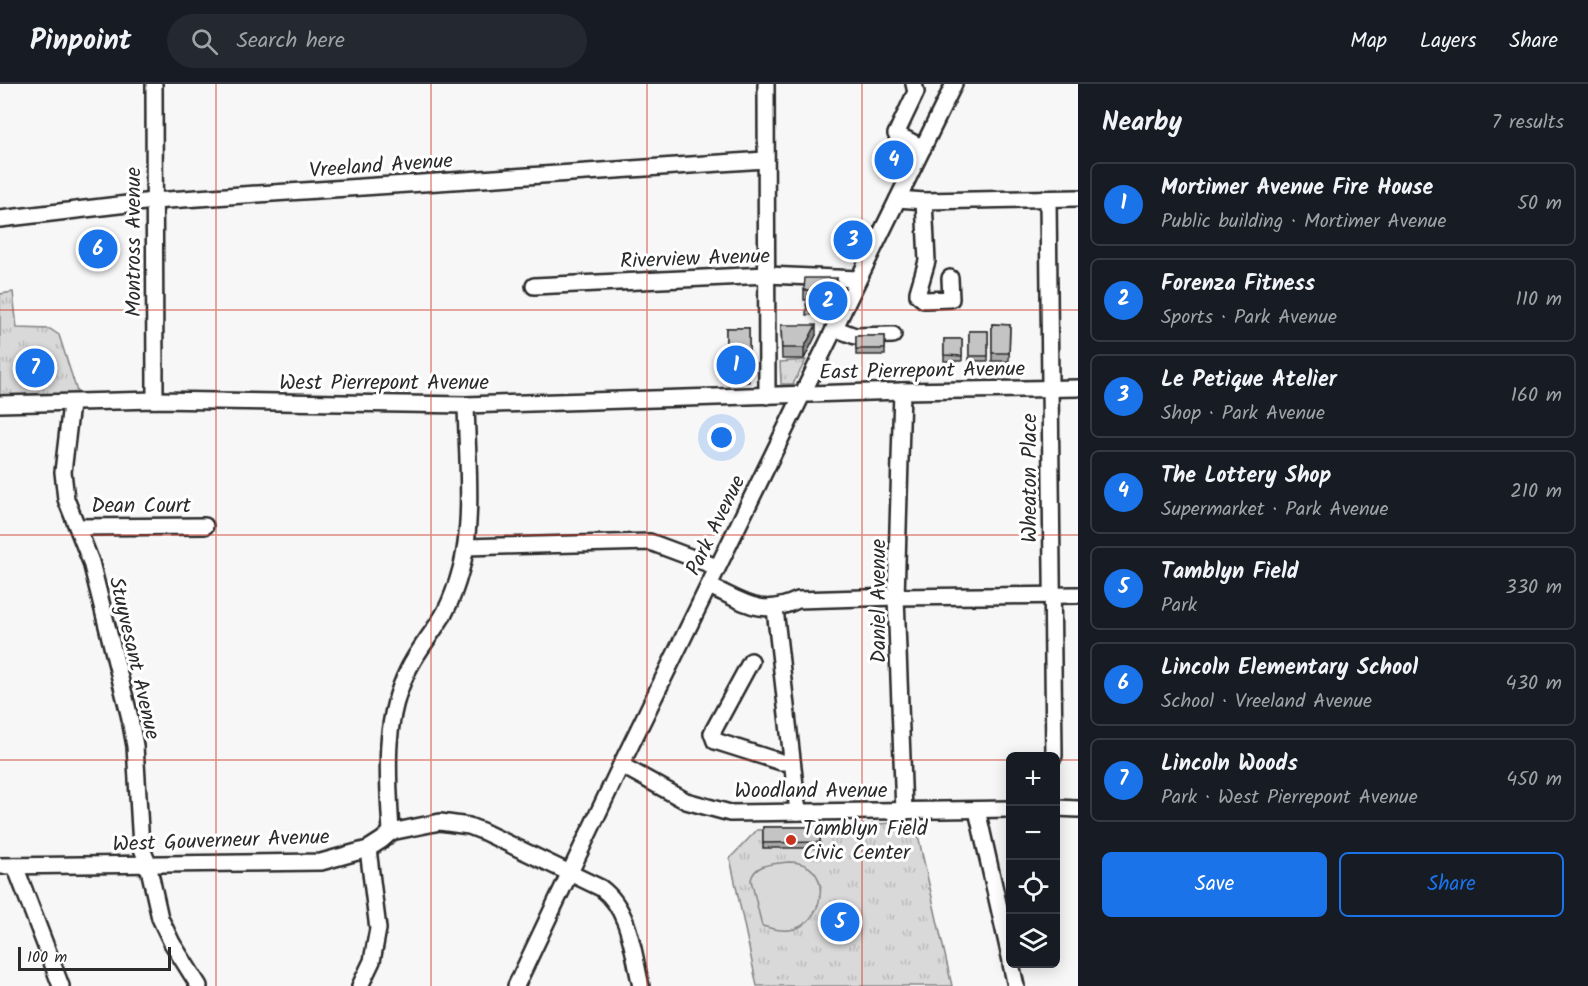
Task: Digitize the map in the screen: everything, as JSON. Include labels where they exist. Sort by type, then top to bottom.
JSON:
[{"type":"street","name":"Montross Avenue","points":[[154,84],[154,400]]},
{"type":"street","points":[[766,84],[767,396]]},
{"type":"street","name":"Park Avenue","points":[[516,986],[717,567],[923,148],[951,85]]},
{"type":"street","points":[[915,88],[896,134],[923,148]]},
{"type":"street","name":"Vreeland Avenue","points":[[0,219],[153,201],[765,160]]},
{"type":"street","points":[[898,199],[924,201],[1078,198]]},
{"type":"street","name":"Wheaton Place","points":[[1048,199],[1054,752]]},
{"type":"street","points":[[924,201],[927,261],[918,295],[924,300],[951,299],[950,278]]},
{"type":"street","name":"Riverview Avenue","points":[[534,286],[767,275],[858,279]]},
{"type":"street","points":[[834,328],[855,336],[893,335]]},
{"type":"street","name":"East Pierrepont Avenue","points":[[767,396],[1078,388]]},
{"type":"street","name":"Daniel Avenue","points":[[902,391],[896,597],[904,812]]},
{"type":"street","name":"West Pierrepont Avenue","points":[[0,404],[70,404],[154,400],[466,405],[767,396]]},
{"type":"street","name":"Stuyvesant Avenue","points":[[70,404],[64,479],[66,499],[91,562],[129,714],[135,746],[141,846],[148,864],[160,918],[172,943],[199,986]]},
{"type":"street","points":[[391,832],[387,752],[393,710],[408,670],[445,612],[454,592],[466,547],[468,526],[466,405]]},
{"type":"street","name":"Dean Court","points":[[78,527],[205,526]]},
{"type":"street","points":[[466,547],[650,542],[717,567]]},
{"type":"street","points":[[709,586],[759,609],[775,609],[798,600],[1078,595]]},
{"type":"street","points":[[775,609],[798,812]]},
{"type":"street","points":[[751,661],[712,733],[715,741],[782,762],[792,762]]},
{"type":"street","name":"Woodland Avenue","points":[[621,765],[697,805],[730,813],[1006,809]]},
{"type":"street","points":[[1060,808],[1078,809]]},
{"type":"street","points":[[977,810],[1006,940]]},
{"type":"street","name":"West Gouverneur Avenue","points":[[7,866],[321,862],[368,849],[391,832],[440,822],[469,826],[601,888],[611,895],[627,929],[641,986]]},
{"type":"street","points":[[360,986],[372,961],[378,929],[368,849]]},
{"type":"street","points":[[7,866],[61,986]]},
{"type":"street","points":[[1012,968],[1016,986]]},
{"type":"green space","points":[[13,292],[17,328],[50,329],[59,335],[80,401],[0,402],[0,294]]},
{"type":"green space","points":[[806,360],[793,384],[781,384],[780,362]]},
{"type":"green space","points":[[915,822],[952,986],[757,986],[730,858],[757,830]]},
{"type":"green space","points":[[789,862],[804,865],[814,871],[819,881],[818,904],[813,915],[805,924],[794,929],[782,930],[762,926],[751,880],[753,874],[766,865]]},
{"type":"building","points":[[805,278],[837,278],[826,304],[806,305],[809,290],[804,290]]},
{"type":"building","points":[[992,324],[1010,325],[1009,353],[992,353]]},
{"type":"building","points":[[781,325],[816,325],[804,348],[782,348]]},
{"type":"building","points":[[726,328],[749,328],[749,374],[726,374]]},
{"type":"building","points":[[969,331],[988,331],[988,356],[969,356]]},
{"type":"building","points":[[856,336],[885,336],[885,349],[856,349]]},
{"type":"building","points":[[944,339],[962,339],[962,356],[944,355]]},
{"type":"building","name":"Tamblyn Field Civic Center","points":[[763,827],[820,827],[820,842],[763,843]]},
{"type":"place","name":"The Lottery Shop","points":[[894,160]]},
{"type":"place","name":"Le Petique Atelier","points":[[853,240]]},
{"type":"place","name":"Lincoln Elementary School","points":[[98,249]]},
{"type":"place","name":"Forenza Fitness","points":[[828,301]]},
{"type":"place","name":"Mortimer Avenue Fire House","points":[[736,365]]},
{"type":"place","name":"Lincoln Woods","points":[[35,368]]},
{"type":"place","name":"Tamblyn Field Civic Center","points":[[791,840]]},
{"type":"place","name":"Tamblyn Field","points":[[840,922]]}]
